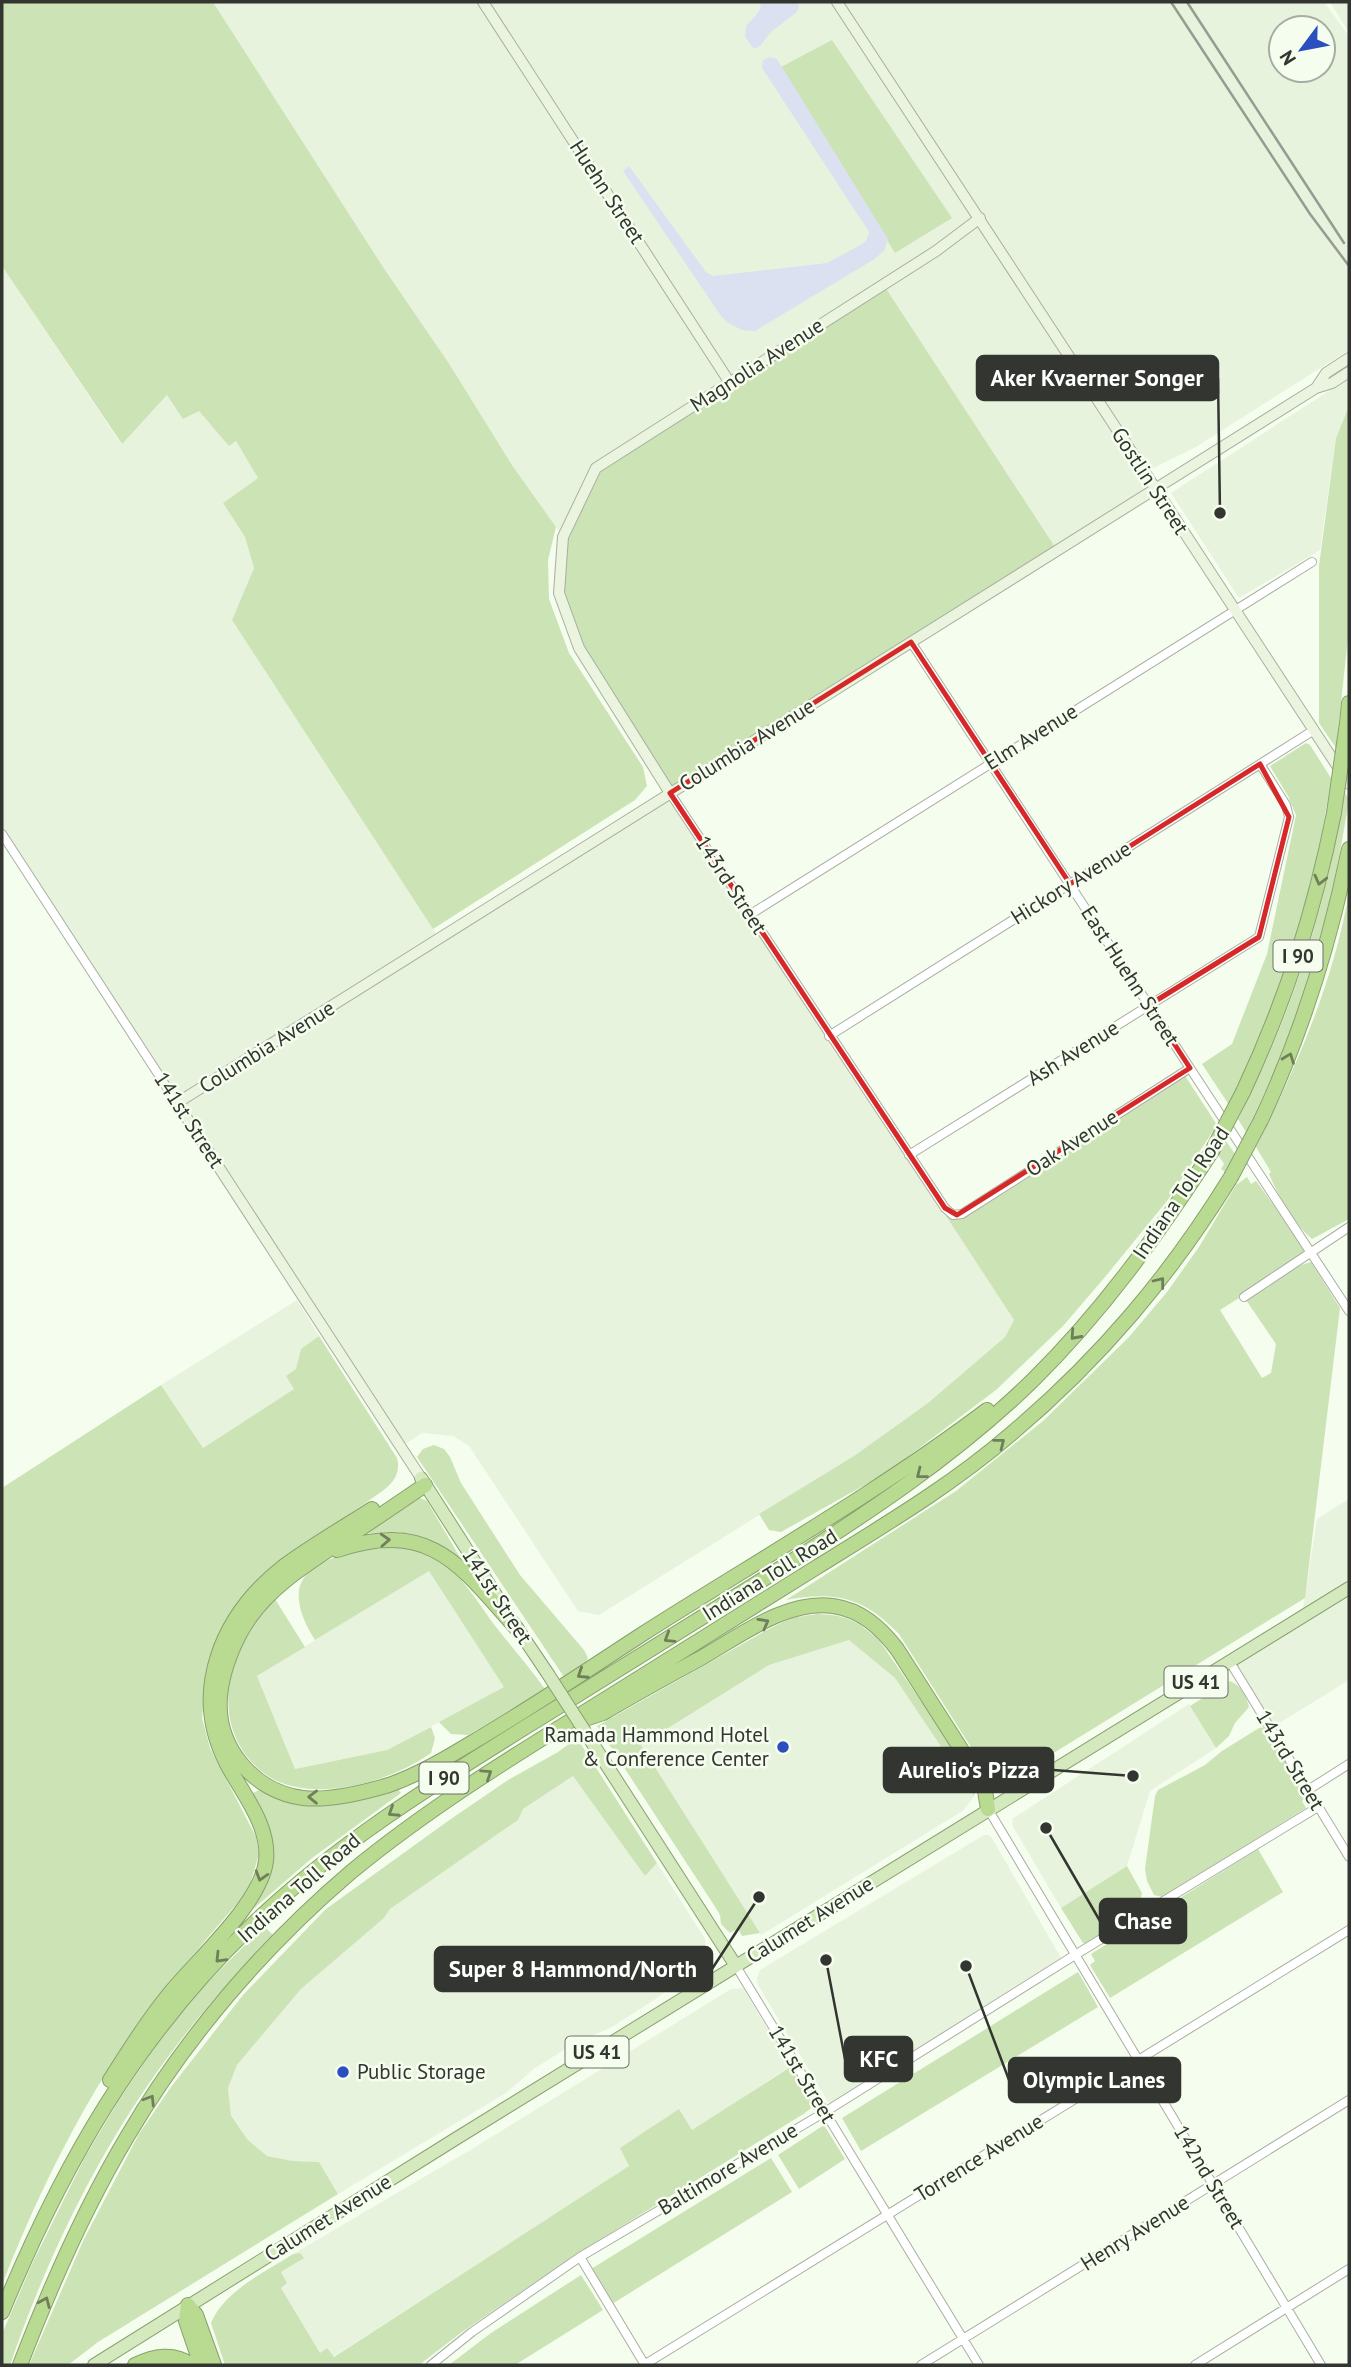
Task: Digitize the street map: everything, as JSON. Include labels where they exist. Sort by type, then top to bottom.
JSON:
[{"type":"highway","name":"Indiana Toll Road","points":[[2,2312],[35,2234],[67,2170],[106,2102],[174,2009],[251,1926],[329,1858],[420,1794],[851,1523],[952,1451],[1030,1383],[1118,1284],[1152,1241],[1212,1151],[1266,1042],[1290,981],[1310,918],[1334,813],[1349,703]]},
{"type":"highway","name":"Indiana Toll Road","points":[[20,2365],[70,2245],[127,2136],[163,2080],[230,1994],[271,1948],[351,1872],[436,1808],[552,1732],[923,1500],[1008,1437],[1078,1374],[1142,1305],[1179,1258],[1231,1177],[1287,1065],[1328,944],[1349,849]]},
{"type":"highway","points":[[423,1481],[271,1593],[250,1617],[235,1644],[220,1697],[221,1720],[237,1760],[265,1786],[304,1798],[331,1797],[359,1793],[418,1773],[502,1725],[908,1468],[988,1409],[1030,1383]]},
{"type":"highway","points":[[67,2170],[79,2132],[132,2044],[170,1993],[250,1900],[260,1882],[266,1860],[263,1834],[214,1735],[209,1705],[212,1675],[224,1640],[253,1597],[284,1567],[423,1481]]},
{"type":"highway","points":[[299,1570],[358,1543],[384,1539],[409,1540],[431,1547],[451,1560],[517,1629]]},
{"type":"highway","points":[[552,1732],[603,1713],[777,1615],[815,1605],[834,1606],[870,1620],[897,1649],[984,1785],[988,1809]]},
{"type":"highway","points":[[188,2305],[186,2321],[201,2365]]},
{"type":"highway","points":[[188,2305],[197,2315],[214,2365]]},
{"type":"highway","points":[[135,2365],[163,2356],[180,2358],[192,2365]]},
{"type":"main road","name":"141st Street","points":[[423,1481],[736,1966]]},
{"type":"main road","name":"Calumet Avenue","points":[[94,2365],[988,1809],[1349,1588]]},
{"type":"street","name":"Huehn Street","points":[[483,2],[730,383]]},
{"type":"street","name":"Gostlin Street","points":[[837,2],[1349,784]]},
{"type":"street","name":"Magnolia Avenue","points":[[563,537],[596,468],[936,251],[980,218]]},
{"type":"street","name":"Columbia Avenue","points":[[1316,388],[1326,373],[1349,358]]},
{"type":"street","name":"Columbia Avenue","points":[[177,1103],[1316,388],[1332,383],[1349,372]]},
{"type":"street","name":"143rd Street","points":[[563,537],[559,593],[579,648],[829,1036],[945,1208],[953,1215]]},
{"type":"street","name":"Elm Avenue","points":[[751,914],[1312,562]]},
{"type":"street","name":"East Huehn Street","points":[[911,642],[1349,1311]]},
{"type":"street","name":"Hickory Avenue","points":[[829,1036],[1314,730]]},
{"type":"street","name":"Ash Avenue","points":[[909,1155],[1259,937],[1289,817],[1286,805],[1260,764]]},
{"type":"street","name":"141st Street","points":[[2,834],[423,1481]]},
{"type":"street","name":"Oak Avenue","points":[[953,1215],[962,1214],[1190,1068]]},
{"type":"street","points":[[1244,1297],[1349,1227]]},
{"type":"street","name":"143rd Street","points":[[1230,1662],[1349,1857]]},
{"type":"street","points":[[1308,1790],[1349,1764]]},
{"type":"street","name":"Baltimore Avenue","points":[[431,2365],[472,2332],[580,2257],[825,2112],[1318,1807]]},
{"type":"street","name":"142nd Street","points":[[988,1809],[1321,2365]]},
{"type":"street","name":"Torrence Avenue","points":[[645,2365],[1349,1930]]},
{"type":"street","name":"141st Street","points":[[736,1966],[979,2365]]},
{"type":"street","name":"Henry Avenue","points":[[921,2365],[1349,2100]]},
{"type":"street","points":[[580,2257],[645,2365]]},
{"type":"street","points":[[1195,2365],[1349,2269]]},
{"type":"highlighted area","points":[[911,642],[1070,884],[1260,764],[1289,817],[1259,937],[1149,1005],[1190,1068],[957,1215],[945,1208],[670,793]]},
{"type":"shaded area","points":[[213,2],[1324,2],[1333,14],[1267,14],[1267,84],[1337,84],[1337,20],[1349,36],[1349,350],[1196,447],[1145,472],[1156,488],[1057,550],[882,284],[563,537],[512,465],[448,362],[383,267]]},
{"type":"shaded area","points":[[1330,2],[1349,2],[1349,33]]},
{"type":"shaded area","points":[[2,266],[121,444],[167,395],[199,411],[229,445],[236,441],[258,478],[223,503],[245,537],[254,568],[232,620],[439,938],[670,793],[1014,1320],[1005,1337],[928,1403],[854,1456],[599,1615],[578,1611],[469,1446],[453,1436],[422,1433],[401,1447],[2,834]]},
{"type":"shaded area","points":[[1349,378],[1349,406],[1336,438],[1320,550],[1239,598],[1171,493]]},
{"type":"shaded area","points":[[297,1300],[319,1336],[301,1349],[294,1389],[203,1448],[161,1385]]},
{"type":"shaded area","points":[[1349,1499],[1349,1585],[1302,1615],[1317,1519]]},
{"type":"shaded area","points":[[429,1570],[505,1687],[387,1750],[295,1769],[257,1676]]},
{"type":"shaded area","points":[[1349,1591],[1349,1680],[1273,1727],[1234,1662]]},
{"type":"shaded area","points":[[849,1639],[895,1678],[974,1796],[964,1810],[761,1935],[641,1745],[769,1665]]},
{"type":"shaded area","points":[[1189,1704],[1216,1748],[1150,1791],[1127,1866],[1061,1908],[1013,1827],[1012,1819]]},
{"type":"shaded area","points":[[573,1776],[645,1875],[657,1863],[705,1939],[703,1959],[693,1971],[612,2027],[575,2043],[535,2068],[506,2093],[338,2194],[319,2162],[267,2156],[247,2139],[231,2114],[228,2088],[237,2065],[301,1989],[384,1918],[390,1909],[518,1820],[522,1809]]},
{"type":"shaded area","points":[[984,1835],[992,1838],[1061,1958],[830,2105],[758,1985],[760,1970]]},
{"type":"shaded area","points":[[743,1988],[793,2071],[789,2068],[780,2073],[692,2131],[679,2110],[620,2148],[630,2166],[333,2357],[327,2349],[320,2353],[281,2288],[281,2272],[303,2258],[300,2253],[293,2254],[477,2146],[731,1989]]},
{"type":"green space","points":[[2,2],[213,2],[383,267],[448,362],[512,465],[556,527],[548,560],[549,599],[569,653],[643,767],[647,786],[635,800],[433,929],[232,620],[254,568],[245,537],[223,503],[258,478],[236,441],[229,446],[199,411],[183,419],[167,395],[122,444],[2,266]]},
{"type":"green space","points":[[832,40],[952,218],[895,253],[781,67]]},
{"type":"green space","points":[[883,284],[1057,550],[670,793],[579,648],[559,593],[563,537],[596,468]]},
{"type":"green space","points":[[1349,406],[1349,629],[1336,748],[1319,723],[1319,566],[1336,438]]},
{"type":"green space","points":[[1306,743],[1331,778],[1324,819],[1292,946],[1263,1028],[1229,1105],[1202,1064],[1232,1044],[1267,954],[1296,815],[1270,766]]},
{"type":"green space","points":[[1345,793],[1349,799],[1341,847],[1313,965],[1286,1043],[1246,1132],[1238,1119],[1275,1040],[1304,960],[1327,879]]},
{"type":"green space","points":[[1349,893],[1349,1219],[1312,1239],[1287,1209],[1269,1174],[1271,1172],[1256,1147],[1286,1086],[1312,1023],[1333,959]]},
{"type":"green space","points":[[1182,1071],[1217,1125],[1167,1201],[1063,1326],[996,1390],[886,1473],[781,1532],[769,1530],[759,1514],[854,1456],[928,1403],[1005,1337],[1014,1320],[946,1216],[962,1213]]},
{"type":"green space","points":[[1226,1141],[1235,1154],[1225,1172],[1221,1169],[1224,1164],[1218,1155]]},
{"type":"green space","points":[[1247,1177],[1251,1184],[1256,1181],[1309,1254],[1220,1310],[1262,1378],[1271,1373],[1276,1344],[1246,1300],[1291,1268],[1311,1262],[1340,1308],[1305,1598],[997,1788],[899,1634],[886,1622],[861,1605],[848,1600],[820,1596],[786,1600],[956,1491],[1043,1421],[1129,1337],[1167,1292],[1199,1247],[1236,1185]]},
{"type":"green space","points":[[319,1336],[397,1458],[397,1473],[381,1492],[292,1554],[214,1650],[205,1684],[202,1718],[210,1748],[256,1837],[259,1854],[248,1891],[167,1987],[104,2076],[56,2164],[2,2285],[2,1488],[161,1385],[203,1448],[294,1389],[286,1376],[296,1369],[301,1349]]},
{"type":"green space","points":[[434,1445],[444,1449],[450,1457],[461,1483],[520,1575],[584,1650],[588,1658],[585,1665],[566,1680],[417,1457],[423,1449]]},
{"type":"green space","points":[[413,1498],[427,1501],[462,1561],[427,1539],[416,1536],[391,1532],[363,1534]]},
{"type":"green space","points":[[394,1547],[427,1554],[452,1570],[547,1692],[468,1735],[451,1734],[439,1722],[504,1687],[429,1571],[315,1640],[302,1615],[299,1595],[303,1580],[314,1568],[329,1560]]},
{"type":"green space","points":[[275,1599],[305,1647],[257,1676],[295,1769],[387,1750],[431,1727],[435,1738],[431,1753],[377,1780],[334,1789],[293,1786],[275,1780],[256,1766],[241,1748],[232,1728],[229,1689],[233,1669],[250,1632]]},
{"type":"green space","points":[[817,1614],[851,1620],[879,1640],[970,1773],[975,1787],[974,1796],[895,1678],[849,1640],[769,1665],[641,1745],[760,1933],[742,1936],[738,1929],[730,1933],[721,1924],[720,1915],[712,1902],[597,1726],[767,1630],[791,1618]]},
{"type":"green space","points":[[1230,1681],[1240,1689],[1249,1707],[1235,1723],[1229,1736],[1216,1748],[1190,1706]]},
{"type":"green space","points":[[1265,1727],[1307,1797],[1302,1801],[1306,1808],[1163,1897],[1154,1895],[1145,1869],[1158,1790],[1205,1765],[1222,1751]]},
{"type":"green space","points":[[577,1738],[657,1863],[645,1876],[573,1776],[523,1809],[518,1820],[390,1909],[384,1918],[301,1989],[237,2065],[228,2088],[231,2115],[247,2139],[267,2156],[319,2162],[338,2194],[98,2342],[68,2365],[29,2365],[84,2239],[139,2134],[171,2087],[243,1995],[326,1909],[508,1780]]},
{"type":"green space","points":[[397,1788],[401,1793],[312,1858],[253,1909],[251,1906],[269,1877],[273,1851],[267,1824],[253,1793],[259,1790],[275,1798],[310,1806],[345,1803]]},
{"type":"green space","points":[[1258,1849],[1283,1892],[1110,1998],[1090,1965],[1095,1961],[1091,1954]]},
{"type":"green space","points":[[1127,1866],[1142,1893],[1139,1911],[1086,1944],[1083,1943],[1061,1908]]},
{"type":"green space","points":[[264,1926],[273,1935],[191,2027],[162,2065],[109,2146],[44,2275],[10,2365],[2,2365],[2,2334],[32,2264],[85,2157],[119,2100],[161,2038],[199,1991]]},
{"type":"green space","points":[[1078,1972],[1098,2007],[861,2151],[842,2118]]},
{"type":"green space","points":[[789,2068],[813,2102],[805,2113],[572,2257],[462,2332],[419,2365],[225,2365],[211,2323],[217,2311],[246,2283],[293,2254],[300,2253],[304,2258],[281,2272],[287,2283],[281,2288],[320,2353],[327,2348],[334,2357],[629,2166],[620,2148],[679,2109],[692,2130]]},
{"type":"green space","points":[[824,2125],[845,2159],[799,2189],[778,2155]]},
{"type":"green space","points":[[771,2158],[792,2192],[612,2304],[591,2269]]},
{"type":"green space","points":[[581,2275],[603,2310],[515,2365],[449,2365],[491,2333]]},
{"type":"water","points":[[758,2],[798,2],[799,8],[754,49],[745,37],[746,26],[761,7]]},
{"type":"water","points":[[770,57],[777,59],[888,239],[884,251],[873,260],[755,331],[742,330],[721,316],[623,171],[629,166],[706,272],[713,276],[827,263],[866,241],[869,232],[762,68],[763,60]]},
{"type":"railway","points":[[1171,2],[1310,214],[1349,266]]},
{"type":"railway","points":[[1187,2],[1344,243]]},
{"type":"place","name":"Aker Kvaerner Songer","points":[[1220,513]]},
{"type":"place","name":"Ramada Hammond Hotel & Conference Center","points":[[783,1747]]},
{"type":"place","name":"Aurelio's Pizza","points":[[1133,1776]]},
{"type":"place","name":"Chase","points":[[1046,1828]]},
{"type":"place","name":"Super 8 Hammond/North","points":[[759,1897]]},
{"type":"place","name":"KFC","points":[[826,1960]]},
{"type":"place","name":"Olympic Lanes","points":[[966,1966]]},
{"type":"place","name":"Public Storage","points":[[343,2072]]}]
